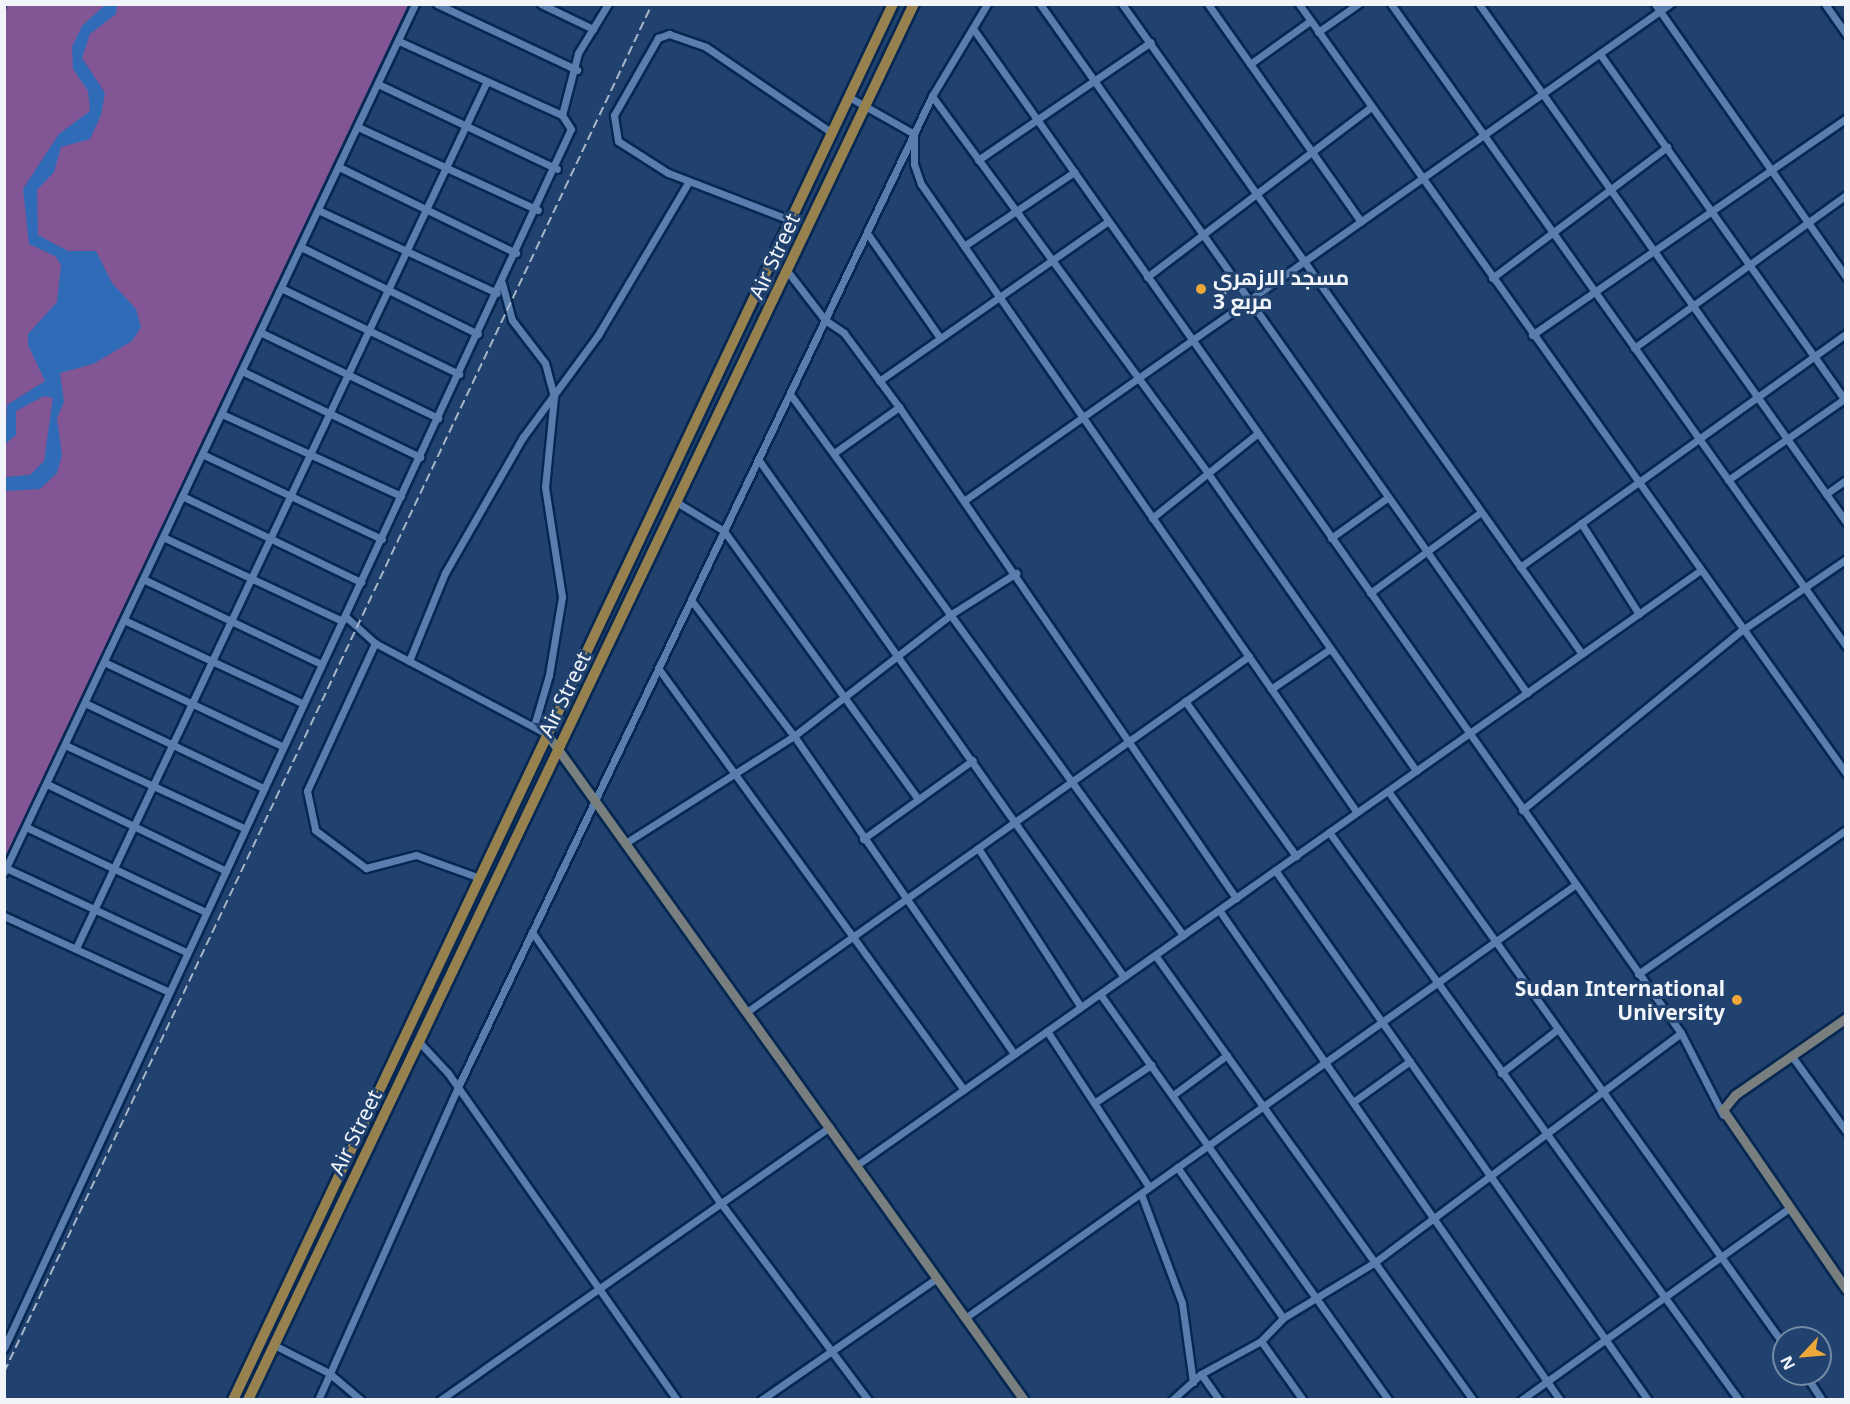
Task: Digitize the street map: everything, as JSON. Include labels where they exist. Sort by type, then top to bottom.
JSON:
[{"type":"main road","name":"Air Street","points":[[233,1400],[893,4]]},
{"type":"main road","name":"Air Street","points":[[248,1400],[678,503],[914,4]]},
{"type":"street","points":[[186,952],[5,870],[415,4]]},
{"type":"street","points":[[437,4],[577,70]]},
{"type":"street","points":[[541,4],[593,29]]},
{"type":"street","points":[[562,115],[577,70],[578,53],[608,4]]},
{"type":"street","points":[[318,1400],[458,1087],[758,459],[932,96],[974,30],[987,4]]},
{"type":"street","points":[[1040,4],[1092,82],[1527,693]]},
{"type":"street","points":[[1122,4],[1582,654]]},
{"type":"street","points":[[1208,4],[1361,222]]},
{"type":"street","points":[[1299,4],[1698,572],[1845,773]]},
{"type":"street","points":[[1318,32],[1358,4]]},
{"type":"street","points":[[1391,4],[1845,646]]},
{"type":"street","points":[[1479,4],[1845,522]]},
{"type":"street","points":[[1655,4],[1845,277]]},
{"type":"street","points":[[965,500],[1670,4]]},
{"type":"street","points":[[1824,4],[1845,34]]},
{"type":"street","points":[[1250,64],[1310,21]]},
{"type":"street","points":[[974,30],[1681,1033],[1725,1120],[1845,1289]]},
{"type":"street","points":[[790,220],[688,183],[618,141],[613,131],[614,115],[663,35],[706,47],[832,133]]},
{"type":"street","points":[[4,1348],[302,703],[538,210],[557,169],[571,129],[562,115],[399,41]]},
{"type":"street","points":[[978,160],[1150,42]]},
{"type":"street","points":[[1600,54],[1845,400],[1728,480]]},
{"type":"street","points":[[76,948],[112,867],[193,703],[487,81]]},
{"type":"street","points":[[378,84],[557,169]]},
{"type":"street","points":[[932,96],[1136,379],[1207,472],[1416,771]]},
{"type":"street","points":[[849,97],[863,108],[914,134]]},
{"type":"street","points":[[1147,277],[1371,107]]},
{"type":"street","points":[[1532,335],[1845,118]]},
{"type":"street","points":[[358,127],[447,166],[538,210]]},
{"type":"street","points":[[914,134],[914,164],[921,184],[1356,811]]},
{"type":"street","points":[[1492,278],[1609,188],[1667,147]]},
{"type":"street","points":[[339,167],[516,253]]},
{"type":"street","points":[[964,246],[1074,172]]},
{"type":"street","points":[[409,661],[445,573],[523,437],[554,397],[688,183]]},
{"type":"street","points":[[1634,348],[1845,196]]},
{"type":"street","points":[[318,210],[497,293]]},
{"type":"street","points":[[879,381],[1108,221]]},
{"type":"street","points":[[867,233],[940,338]]},
{"type":"street","points":[[301,247],[478,334]]},
{"type":"street","points":[[788,272],[825,320],[844,333],[899,407],[1016,573],[1236,898]]},
{"type":"street","points":[[502,284],[512,320],[545,363],[554,397],[545,487],[561,605],[534,726]]},
{"type":"street","points":[[281,288],[367,332],[459,374]]},
{"type":"street","points":[[260,332],[349,373],[438,418]]},
{"type":"street","points":[[1520,567],[1845,334]]},
{"type":"street","points":[[242,371],[420,457]]},
{"type":"street","points":[[790,394],[953,613],[1183,935]]},
{"type":"street","points":[[834,453],[899,407]]},
{"type":"street","points":[[222,414],[401,496]]},
{"type":"street","points":[[1152,518],[1257,434]]},
{"type":"street","points":[[202,454],[382,538]]},
{"type":"street","points":[[758,459],[901,656],[1124,977]]},
{"type":"street","points":[[1826,494],[1845,480]]},
{"type":"street","points":[[182,496],[361,582]]},
{"type":"street","points":[[1331,538],[1387,498]]},
{"type":"street","points":[[678,503],[724,531],[918,799]]},
{"type":"street","points":[[1370,593],[1481,512]]},
{"type":"street","points":[[1581,523],[1639,614]]},
{"type":"street","points":[[163,537],[251,579],[344,619],[375,643],[547,734],[560,748],[1024,1400]]},
{"type":"street","points":[[1522,810],[1742,631],[1845,560]]},
{"type":"street","points":[[857,1165],[1698,572]]},
{"type":"street","points":[[627,842],[735,776],[794,736],[843,696],[901,656],[953,613],[1016,573]]},
{"type":"street","points":[[143,579],[321,664]]},
{"type":"street","points":[[691,600],[794,736],[863,839],[1014,1054]]},
{"type":"street","points":[[124,620],[302,703]]},
{"type":"street","points":[[375,643],[307,790],[315,830],[366,868],[416,855],[480,878]]},
{"type":"street","points":[[1271,689],[1330,649]]},
{"type":"street","points":[[748,1011],[1249,656]]},
{"type":"street","points":[[105,662],[282,746]]},
{"type":"street","points":[[658,669],[850,939],[964,1090]]},
{"type":"street","points":[[1185,701],[1296,856]]},
{"type":"street","points":[[85,703],[263,788]]},
{"type":"street","points":[[65,745],[244,828]]},
{"type":"street","points":[[863,839],[973,759]]},
{"type":"street","points":[[47,784],[226,871]]},
{"type":"street","points":[[1388,791],[1772,1328]]},
{"type":"street","points":[[26,826],[206,912]]},
{"type":"street","points":[[1638,974],[1845,830]]},
{"type":"street","points":[[1329,832],[1662,1299],[1739,1400]]},
{"type":"street","points":[[978,848],[1081,1007]]},
{"type":"street","points":[[1275,870],[1648,1400]]},
{"type":"street","points":[[965,1318],[1575,885]]},
{"type":"street","points":[[1219,910],[1560,1400]]},
{"type":"street","points":[[4,916],[167,992]]},
{"type":"street","points":[[532,932],[720,1202],[834,1351],[868,1400]]},
{"type":"street","points":[[1155,955],[1473,1400]]},
{"type":"street","points":[[1100,994],[1388,1400]]},
{"type":"street","points":[[1725,1120],[1727,1102],[1845,1018]]},
{"type":"street","points":[[1502,1073],[1558,1029]]},
{"type":"street","points":[[1047,1031],[1149,1187]]},
{"type":"street","points":[[1172,1400],[1201,1374],[1261,1341],[1283,1318],[1375,1262],[1490,1175],[1604,1095],[1681,1033]]},
{"type":"street","points":[[420,1043],[458,1087],[677,1400]]},
{"type":"street","points":[[1173,1095],[1227,1055]]},
{"type":"street","points":[[1791,1055],[1845,1131]]},
{"type":"street","points":[[1353,1102],[1410,1061]]},
{"type":"street","points":[[1094,1103],[1151,1065]]},
{"type":"street","points":[[440,1400],[598,1287],[830,1127]]},
{"type":"street","points":[[1177,1167],[1283,1318]]},
{"type":"street","points":[[1141,1194],[1182,1303],[1193,1382]]},
{"type":"street","points":[[1521,1400],[1788,1209]]},
{"type":"street","points":[[761,1400],[937,1278]]},
{"type":"street","points":[[1261,1341],[1302,1400]]},
{"type":"street","points":[[274,1345],[329,1373],[361,1400]]},
{"type":"street","points":[[1201,1374],[1219,1400]]},
{"type":"street","points":[[1812,1386],[1822,1400]]},
{"type":"shaded area","points":[[8,5],[408,5],[5,858],[4,16]]},
{"type":"water","points":[[105,5],[117,5],[116,14],[90,34],[82,58],[105,93],[101,115],[90,139],[61,147],[54,172],[37,190],[38,235],[68,251],[96,251],[112,283],[136,309],[141,327],[132,341],[93,364],[60,373],[64,402],[57,418],[62,455],[57,473],[40,489],[5,491],[5,477],[30,475],[44,461],[53,398],[44,396],[16,411],[16,435],[5,444],[7,405],[45,381],[28,345],[28,334],[57,302],[61,265],[55,256],[29,244],[23,189],[59,134],[90,111],[88,91],[73,69],[72,47],[82,26]]},
{"type":"railway","points":[[4,1372],[652,4]]},
{"type":"place","name":"مسجد الازهري مربع 3","points":[[1201,289]]},
{"type":"place","name":"Sudan International University","points":[[1737,1000]]}]
